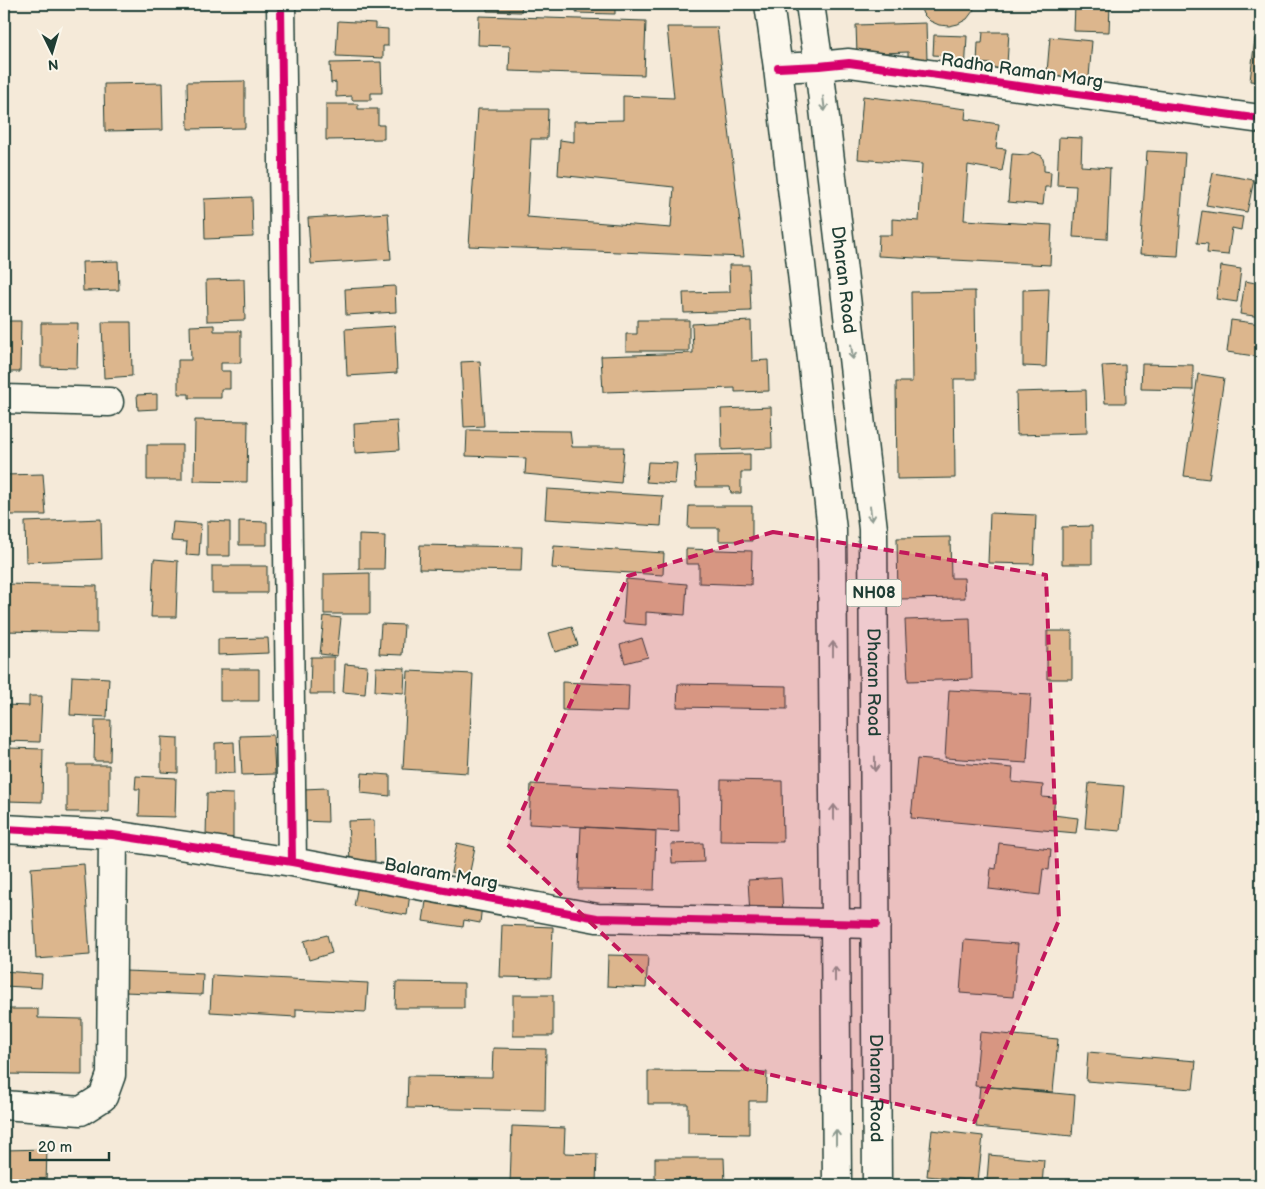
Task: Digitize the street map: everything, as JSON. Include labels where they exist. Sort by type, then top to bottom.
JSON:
[{"type":"street","points":[[280,4],[292,862]]},
{"type":"street","name":"NH08","points":[[769,4],[832,530],[836,1185]]},
{"type":"street","name":"Dharan Road","points":[[810,4],[819,66],[873,529],[877,1185]]},
{"type":"street","name":"Radha Raman Marg","points":[[778,68],[849,63],[1261,119]]},
{"type":"street","points":[[4,399],[109,402]]},
{"type":"street","name":"Balaram Marg","points":[[4,829],[112,834],[292,862],[597,918],[876,924]]},
{"type":"street","points":[[4,1105],[82,1111],[103,1097],[111,1075],[112,834]]},
{"type":"highlighted area","points":[[773,532],[1046,575],[1059,920],[974,1122],[746,1069],[507,844],[628,576]]},
{"type":"building","points":[[328,4],[372,4],[371,8],[328,6]]},
{"type":"building","points":[[487,4],[522,4],[521,12],[487,11]]},
{"type":"building","points":[[577,4],[615,4],[615,14],[576,13]]},
{"type":"building","points":[[632,4],[675,4],[675,6],[632,8]]},
{"type":"building","points":[[919,4],[976,4],[967,19],[949,26],[939,25],[930,21],[923,14]]},
{"type":"building","points":[[1075,4],[1110,4],[1109,32],[1074,31]]},
{"type":"building","points":[[479,16],[646,21],[644,75],[509,71],[510,46],[478,45]]},
{"type":"building","points":[[338,21],[375,23],[375,28],[388,29],[388,46],[383,46],[383,58],[336,56]]},
{"type":"building","points":[[926,23],[927,61],[908,62],[908,52],[857,54],[856,25]]},
{"type":"building","points":[[667,27],[717,27],[744,257],[469,246],[478,109],[548,109],[547,139],[531,139],[527,217],[671,228],[674,187],[558,175],[560,140],[574,142],[574,121],[623,120],[623,96],[674,98]]},
{"type":"building","points":[[983,32],[1009,32],[1007,64],[1003,64],[1002,69],[992,69],[993,64],[977,63],[978,43],[982,43]]},
{"type":"building","points":[[934,35],[967,36],[965,73],[946,72],[947,56],[933,55]]},
{"type":"building","points":[[1050,37],[1092,41],[1088,89],[1046,84]]},
{"type":"building","points":[[1255,38],[1261,39],[1261,82],[1250,81]]},
{"type":"building","points":[[381,62],[382,93],[371,93],[371,100],[352,100],[352,96],[336,97],[336,82],[331,83],[330,63]]},
{"type":"building","points":[[245,81],[245,128],[188,129],[187,82]]},
{"type":"building","points":[[162,83],[163,130],[105,131],[104,84]]},
{"type":"building","points":[[863,96],[966,109],[965,119],[999,124],[996,148],[1006,149],[1002,171],[968,165],[964,220],[1052,225],[1050,265],[878,256],[879,235],[892,235],[892,219],[919,221],[922,164],[858,159]]},
{"type":"building","points":[[326,104],[358,104],[358,109],[378,109],[378,125],[384,125],[384,139],[326,140]]},
{"type":"building","points":[[1059,137],[1082,138],[1081,166],[1110,168],[1107,239],[1073,237],[1076,186],[1057,185]]},
{"type":"building","points":[[1147,151],[1185,153],[1178,256],[1140,254]]},
{"type":"building","points":[[1033,152],[1042,156],[1044,171],[1051,172],[1050,187],[1045,187],[1043,205],[1008,202],[1012,154],[1027,155]]},
{"type":"building","points":[[1213,173],[1254,180],[1247,212],[1206,205]]},
{"type":"building","points":[[252,197],[253,237],[205,239],[204,199]]},
{"type":"building","points":[[1202,211],[1243,217],[1241,230],[1232,228],[1228,255],[1207,253],[1208,244],[1197,243]]},
{"type":"building","points":[[388,213],[391,259],[311,264],[308,218]]},
{"type":"building","points":[[118,261],[119,290],[83,291],[82,262]]},
{"type":"building","points":[[729,265],[749,265],[751,311],[684,313],[683,293],[730,292]]},
{"type":"building","points":[[1221,266],[1241,269],[1237,302],[1216,299]]},
{"type":"building","points":[[244,279],[245,320],[207,321],[206,280]]},
{"type":"building","points":[[1245,281],[1261,284],[1261,317],[1240,314]]},
{"type":"building","points":[[395,286],[396,312],[346,315],[345,289]]},
{"type":"building","points":[[1049,289],[1046,367],[1023,366],[1023,290]]},
{"type":"building","points":[[975,291],[976,379],[954,379],[955,478],[897,479],[896,382],[912,382],[911,292]]},
{"type":"building","points":[[637,320],[689,320],[689,351],[626,351],[626,334],[637,334]]},
{"type":"building","points":[[1231,320],[1261,324],[1261,357],[1227,352]]},
{"type":"building","points":[[4,321],[21,321],[20,372],[4,372]]},
{"type":"building","points":[[751,321],[752,361],[768,360],[769,391],[735,392],[735,388],[603,392],[601,356],[693,353],[692,324]]},
{"type":"building","points":[[102,322],[131,322],[132,376],[104,378]]},
{"type":"building","points":[[41,323],[78,323],[77,368],[41,367]]},
{"type":"building","points":[[214,325],[214,331],[241,331],[241,363],[221,363],[221,371],[230,371],[230,389],[221,389],[221,398],[189,398],[189,394],[178,394],[178,360],[191,360],[190,326]]},
{"type":"building","points":[[395,326],[397,373],[347,376],[345,329]]},
{"type":"building","points":[[480,361],[484,426],[464,427],[461,362]]},
{"type":"building","points":[[1142,364],[1193,365],[1193,390],[1141,389]]},
{"type":"building","points":[[1125,365],[1126,403],[1105,403],[1102,366]]},
{"type":"building","points":[[1198,374],[1224,378],[1209,479],[1184,476]]},
{"type":"building","points":[[1086,390],[1087,433],[1017,435],[1016,392]]},
{"type":"building","points":[[157,394],[157,409],[138,410],[137,395]]},
{"type":"building","points":[[771,407],[772,448],[722,450],[721,409]]},
{"type":"building","points":[[195,420],[248,421],[247,482],[194,481]]},
{"type":"building","points":[[397,421],[399,450],[355,453],[354,424]]},
{"type":"building","points":[[467,430],[570,431],[572,447],[624,447],[621,483],[525,474],[526,458],[466,456]]},
{"type":"building","points":[[147,445],[182,445],[182,480],[147,480]]},
{"type":"building","points":[[750,454],[750,472],[741,472],[741,493],[731,493],[730,487],[696,487],[695,455]]},
{"type":"building","points":[[648,462],[677,463],[675,484],[646,482]]},
{"type":"building","points":[[43,474],[46,515],[4,515],[4,475]]},
{"type":"building","points":[[547,489],[663,496],[661,526],[545,519]]},
{"type":"building","points":[[689,506],[752,506],[752,541],[719,541],[719,528],[688,528]]},
{"type":"building","points":[[990,513],[1036,515],[1034,564],[988,563]]},
{"type":"building","points":[[101,519],[102,559],[26,562],[25,522]]},
{"type":"building","points":[[207,521],[230,522],[230,556],[207,556]]},
{"type":"building","points":[[239,521],[267,522],[267,545],[239,545]]},
{"type":"building","points":[[173,522],[201,524],[199,556],[186,555],[187,542],[171,541]]},
{"type":"building","points":[[1092,526],[1092,564],[1062,564],[1062,527]]},
{"type":"building","points":[[359,535],[385,536],[384,569],[359,569]]},
{"type":"building","points":[[950,537],[951,578],[964,578],[965,598],[898,599],[897,538]]},
{"type":"building","points":[[420,545],[522,547],[521,571],[419,569]]},
{"type":"building","points":[[554,546],[664,553],[663,575],[552,568]]},
{"type":"building","points":[[686,549],[752,551],[751,585],[699,583],[699,564],[686,564]]},
{"type":"building","points":[[154,559],[178,561],[176,617],[151,617]]},
{"type":"building","points":[[212,566],[267,566],[267,593],[212,593]]},
{"type":"building","points":[[370,573],[370,614],[324,614],[324,574]]},
{"type":"building","points":[[626,579],[687,584],[685,615],[646,612],[646,625],[623,623]]},
{"type":"building","points":[[4,584],[97,586],[97,633],[4,631]]},
{"type":"building","points":[[324,616],[341,618],[337,656],[320,654]]},
{"type":"building","points":[[970,618],[972,679],[908,681],[905,620]]},
{"type":"building","points":[[381,624],[404,625],[402,655],[379,654]]},
{"type":"building","points":[[572,627],[578,645],[555,652],[549,633]]},
{"type":"building","points":[[1047,631],[1072,631],[1072,679],[1047,679]]},
{"type":"building","points":[[268,638],[269,653],[218,655],[218,639]]},
{"type":"building","points":[[642,638],[648,657],[625,663],[620,645]]},
{"type":"building","points":[[311,657],[334,657],[334,694],[310,694]]},
{"type":"building","points":[[345,664],[367,666],[365,694],[343,692]]},
{"type":"building","points":[[376,667],[405,668],[404,693],[375,691]]},
{"type":"building","points":[[220,669],[259,669],[259,701],[220,701]]},
{"type":"building","points":[[408,671],[473,674],[468,773],[403,769]]},
{"type":"building","points":[[72,676],[109,678],[107,717],[70,715]]},
{"type":"building","points":[[562,682],[629,685],[628,712],[562,710]]},
{"type":"building","points":[[678,684],[787,686],[787,709],[677,707]]},
{"type":"building","points":[[949,690],[1031,694],[1027,763],[945,758]]},
{"type":"building","points":[[29,696],[42,696],[40,742],[4,741],[4,705],[29,706]]},
{"type":"building","points":[[95,720],[111,720],[110,761],[94,761]]},
{"type":"building","points":[[273,735],[275,774],[242,775],[240,736]]},
{"type":"building","points":[[161,737],[178,738],[178,773],[161,772]]},
{"type":"building","points":[[234,742],[235,773],[215,774],[215,743]]},
{"type":"building","points":[[8,748],[43,749],[42,802],[7,801]]},
{"type":"building","points":[[917,759],[1013,768],[1012,782],[1043,785],[1042,797],[1055,798],[1053,815],[1078,818],[1076,833],[911,818]]},
{"type":"building","points":[[67,765],[109,765],[109,812],[67,812]]},
{"type":"building","points":[[362,773],[390,775],[390,796],[361,793]]},
{"type":"building","points":[[136,776],[176,778],[175,817],[139,816],[140,789],[135,789]]},
{"type":"building","points":[[721,780],[782,781],[783,842],[720,841]]},
{"type":"building","points":[[1089,783],[1124,786],[1120,831],[1085,828]]},
{"type":"building","points":[[531,784],[678,791],[679,832],[529,824]]},
{"type":"building","points":[[327,788],[328,822],[301,821],[303,789]]},
{"type":"building","points":[[207,793],[233,794],[233,838],[206,837]]},
{"type":"building","points":[[374,820],[375,861],[350,862],[348,821]]},
{"type":"building","points":[[581,827],[656,831],[654,890],[578,889]]},
{"type":"building","points":[[457,843],[475,847],[469,876],[451,872]]},
{"type":"building","points":[[703,843],[704,862],[672,863],[671,844]]},
{"type":"building","points":[[999,843],[1051,849],[1049,870],[1043,869],[1040,895],[989,889],[991,868],[996,869]]},
{"type":"building","points":[[84,864],[90,955],[36,959],[31,868]]},
{"type":"building","points":[[781,878],[783,913],[750,915],[748,880]]},
{"type":"building","points":[[358,885],[410,894],[407,915],[354,906]]},
{"type":"building","points":[[427,895],[482,904],[480,923],[464,920],[463,927],[423,921]]},
{"type":"building","points":[[502,925],[553,927],[551,978],[500,977]]},
{"type":"building","points":[[327,935],[332,953],[309,960],[304,941]]},
{"type":"building","points":[[964,940],[1018,944],[1013,997],[960,993]]},
{"type":"building","points":[[608,955],[648,956],[646,988],[607,986]]},
{"type":"building","points":[[4,971],[42,974],[41,988],[4,986]]},
{"type":"building","points":[[125,971],[203,974],[202,995],[124,992]]},
{"type":"building","points":[[212,975],[368,983],[366,1012],[296,1009],[296,1017],[210,1012]]},
{"type":"building","points":[[396,982],[464,983],[464,1008],[395,1008]]},
{"type":"building","points":[[513,995],[553,995],[553,1036],[513,1036]]},
{"type":"building","points":[[4,1009],[38,1009],[38,1018],[82,1019],[82,1075],[4,1074]]},
{"type":"building","points":[[980,1032],[1058,1039],[1053,1092],[975,1086]]},
{"type":"building","points":[[493,1048],[546,1049],[545,1111],[407,1108],[408,1076],[492,1077]]},
{"type":"building","points":[[1088,1052],[1196,1061],[1193,1089],[1086,1081]]},
{"type":"building","points":[[648,1071],[767,1072],[766,1101],[749,1101],[749,1134],[688,1133],[688,1104],[648,1104]]},
{"type":"building","points":[[980,1086],[1075,1095],[1072,1136],[976,1127]]},
{"type":"building","points":[[512,1126],[565,1128],[564,1153],[597,1154],[596,1185],[510,1185]]},
{"type":"building","points":[[932,1130],[983,1136],[978,1181],[927,1176]]},
{"type":"building","points":[[47,1149],[46,1185],[4,1185],[4,1150]]},
{"type":"building","points":[[989,1155],[1044,1160],[1042,1185],[987,1180]]},
{"type":"building","points":[[655,1158],[724,1158],[725,1185],[655,1185]]},
{"type":"cycle path","points":[[281,4],[292,862]]},
{"type":"cycle path","points":[[778,68],[849,63],[1261,119]]},
{"type":"cycle path","points":[[4,829],[113,835],[292,862],[597,918],[876,924]]}]
